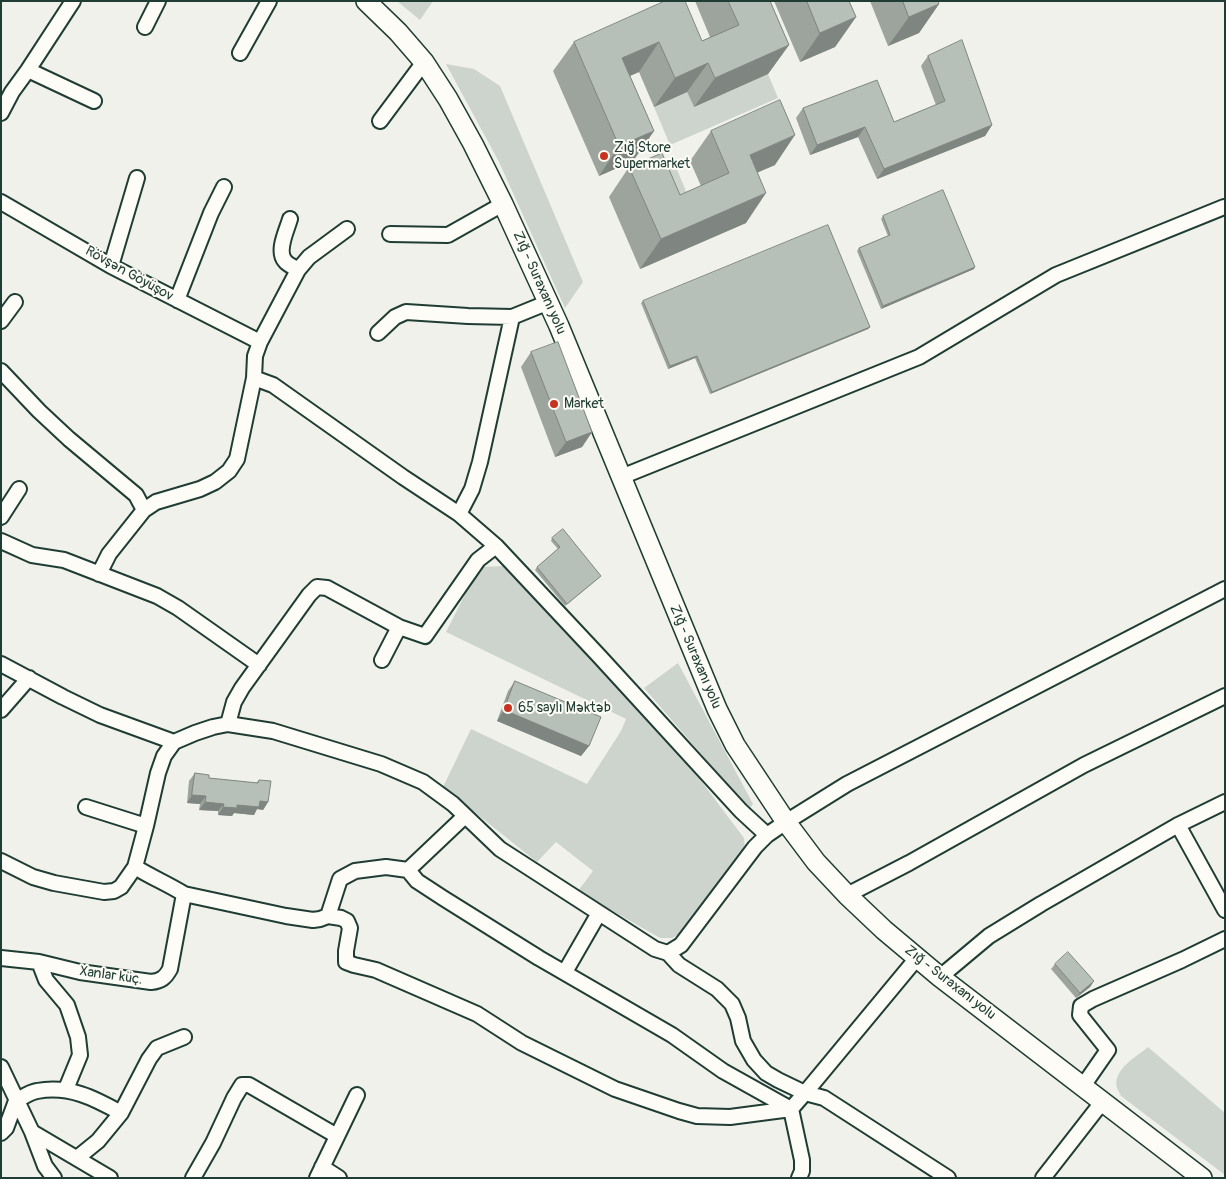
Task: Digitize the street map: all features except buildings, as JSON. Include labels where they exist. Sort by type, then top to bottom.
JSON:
[{"type":"main road","name":"Zığ - Suraxanı yolu","points":[[366,1],[398,32],[424,62],[469,136],[549,302],[716,708],[735,745],[786,822],[816,862],[846,895],[917,958],[1202,1178]]},
{"type":"street","points":[[145,27],[158,1]]},
{"type":"street","points":[[240,53],[269,1]]},
{"type":"street","points":[[1,113],[12,92],[28,70],[70,2]]},
{"type":"street","points":[[380,121],[424,62]]},
{"type":"street","points":[[28,70],[94,101]]},
{"type":"street","points":[[111,266],[136,178]]},
{"type":"street","points":[[177,300],[211,212],[224,187]]},
{"type":"street","name":"Rövşən Göyüşov","points":[[1,202],[111,266],[260,342]]},
{"type":"street","points":[[390,234],[448,235],[503,204]]},
{"type":"street","points":[[620,477],[918,357],[1056,275],[1224,207]]},
{"type":"street","points":[[290,219],[282,242],[282,253],[285,261],[298,270]]},
{"type":"street","points":[[99,574],[109,554],[144,510],[156,502],[200,489],[215,482],[229,471],[238,459],[260,342],[298,270],[309,257],[347,229]]},
{"type":"street","points":[[1,321],[15,302]]},
{"type":"street","points":[[378,333],[395,317],[406,312],[512,317],[549,302]]},
{"type":"street","points":[[459,514],[472,489],[480,462],[512,317]]},
{"type":"street","points":[[1,371],[69,439],[136,495],[144,510]]},
{"type":"street","points":[[254,378],[273,385],[403,477],[459,514],[496,546],[741,811],[767,835]]},
{"type":"street","points":[[1,517],[19,489]]},
{"type":"street","points":[[1,541],[32,555],[64,560],[157,596],[259,665]]},
{"type":"street","points":[[228,724],[234,702],[242,688],[309,596],[318,587],[327,588],[399,627],[425,636],[478,560],[496,546]]},
{"type":"street","points":[[668,953],[681,945],[755,847],[767,835],[786,822],[847,784],[1225,589]]},
{"type":"street","points":[[382,660],[399,627]]},
{"type":"street","points":[[1,664],[63,698],[100,715],[174,742]]},
{"type":"street","points":[[1,710],[29,678]]},
{"type":"street","points":[[846,895],[1084,765],[1225,696]]},
{"type":"street","points":[[1,861],[33,877],[54,883],[104,892],[114,891],[121,887],[135,867],[164,756],[174,742],[214,727],[228,724],[273,732],[381,764],[423,782],[453,804],[500,849],[655,949],[668,953],[679,965],[717,989],[732,1004],[738,1018],[743,1041],[754,1060],[766,1073],[805,1093],[824,1098],[948,1178]]},
{"type":"street","points":[[940,977],[989,936],[1041,904],[1178,825],[1225,802]]},
{"type":"street","points":[[86,807],[146,826]]},
{"type":"street","points":[[408,870],[465,816]]},
{"type":"street","points":[[1178,825],[1225,910]]},
{"type":"street","points":[[135,867],[184,894],[286,916],[313,920],[328,916],[342,918],[348,922],[350,928],[346,962],[376,970],[477,1014],[522,1044],[615,1089],[697,1116],[730,1118],[791,1109],[917,958]]},
{"type":"street","points":[[328,916],[340,879],[356,871],[386,867],[408,870],[417,881],[442,898],[672,1035],[722,1071],[791,1109],[802,1160],[802,1171],[799,1178]]},
{"type":"street","name":"Xanlar küç.","points":[[1,958],[40,962],[80,972],[159,982],[166,977],[170,969],[184,894]]},
{"type":"street","points":[[565,972],[599,914]]},
{"type":"street","points":[[1083,1086],[1108,1050],[1080,1015],[1081,1006],[1225,939]]},
{"type":"street","points":[[40,962],[46,980],[67,1005],[78,1037],[80,1055],[66,1089]]},
{"type":"street","points":[[76,1158],[98,1141],[121,1114],[148,1059],[157,1048],[184,1037]]},
{"type":"street","points":[[1,1067],[32,1132],[45,1166],[54,1178]]},
{"type":"street","points":[[193,1178],[242,1085],[249,1085],[337,1136]]},
{"type":"street","points":[[1,1134],[6,1128],[16,1100],[36,1091],[66,1089],[98,1100],[121,1114]]},
{"type":"street","points":[[339,1178],[320,1172],[357,1095]]},
{"type":"street","points":[[1043,1178],[1103,1101]]},
{"type":"street","points":[[32,1132],[110,1178]]},
{"type":"shaded area","points":[[397,1],[433,1],[420,20]]},
{"type":"shaded area","points":[[446,64],[474,69],[500,86],[583,282],[565,308],[499,162]]},
{"type":"shaded area","points":[[768,74],[778,98],[670,145],[654,107],[687,92],[694,107]]},
{"type":"shaded area","points":[[676,167],[688,196],[665,206],[653,177]]},
{"type":"shaded area","points":[[505,566],[692,769],[744,838],[745,849],[680,934],[672,938],[660,938],[578,891],[593,871],[556,842],[537,862],[443,787],[471,729],[587,784],[621,731],[626,719],[446,632],[479,567]]},
{"type":"shaded area","points":[[678,663],[753,804],[749,809],[644,688]]},
{"type":"shaded area","points":[[1148,1047],[1225,1113],[1225,1175],[1121,1096],[1116,1081],[1118,1075],[1126,1065]]},
{"type":"place","name":"Zığ Store Supermarket","points":[[604,156]]},
{"type":"place","name":"Market","points":[[554,404]]},
{"type":"place","name":"65 saylı Məktəb","points":[[508,708]]}]
